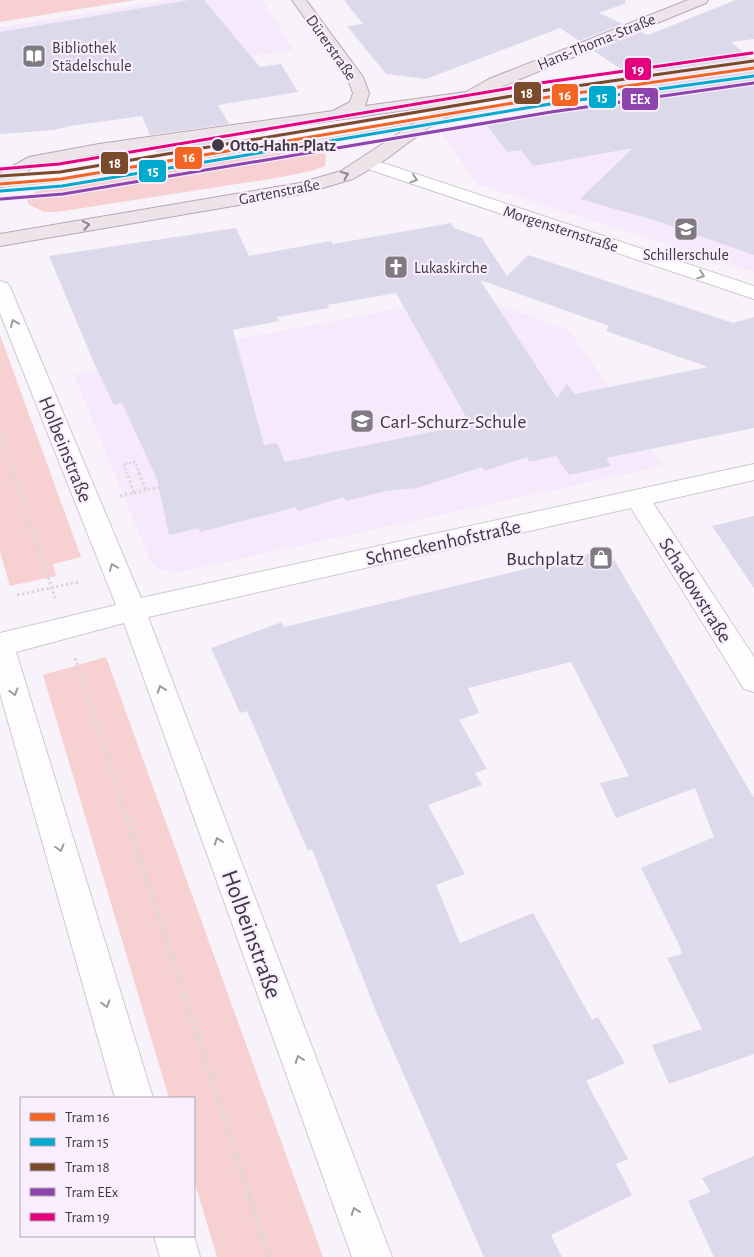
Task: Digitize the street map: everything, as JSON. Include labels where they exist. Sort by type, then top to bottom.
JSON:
[{"type":"main road","name":"Dürerstraße","points":[[299,0],[355,77],[361,93],[357,105],[339,114]]},
{"type":"main road","name":"Hans-Thoma-Straße","points":[[422,124],[466,97],[510,75],[700,0]]},
{"type":"main road","name":"Gartenstraße","points":[[1,176],[29,162],[339,114],[466,97],[541,95],[754,64]]},
{"type":"main road","name":"Gartenstraße","points":[[0,240],[302,188],[347,175],[368,164],[422,124],[504,108],[541,95]]},
{"type":"main road","points":[[339,114],[362,116],[387,125],[368,164]]},
{"type":"main road","points":[[8,221],[38,233]]},
{"type":"street","points":[[1,176],[60,176],[385,123],[541,95]]},
{"type":"street","name":"Morgensternstraße","points":[[368,164],[754,293]]},
{"type":"street","name":"Holbeinstraße","points":[[0,287],[133,612],[372,1257]]},
{"type":"street","name":"Schneckenhofstraße","points":[[133,612],[170,601],[754,472]]},
{"type":"street","name":"Schadowstraße","points":[[638,499],[754,681]]},
{"type":"street","points":[[133,612],[0,645],[134,1097]]},
{"type":"street","points":[[174,1237],[180,1257]]},
{"type":"path","points":[[0,432],[55,599]]},
{"type":"path","points":[[134,493],[124,464],[135,462],[146,490]]},
{"type":"path","points":[[117,497],[164,487]]},
{"type":"path","points":[[17,595],[51,586],[78,582]]},
{"type":"path","points":[[73,650],[269,1257]]},
{"type":"shaded area","points":[[0,0],[135,0],[0,22]]},
{"type":"shaded area","points":[[170,0],[262,0],[294,50],[0,94],[0,27]]},
{"type":"shaded area","name":"Schillerschule","points":[[635,100],[669,135],[754,132],[754,272],[477,184],[439,129]]},
{"type":"shaded area","points":[[306,147],[320,149],[326,155],[325,166],[311,171],[276,178],[57,212],[44,212],[28,204],[27,199],[37,191],[46,189]]},
{"type":"shaded area","name":"Carl-Schurz-Schule","points":[[471,295],[569,330],[663,466],[180,572],[161,570],[151,563],[74,375],[170,352]]},
{"type":"shaded area","points":[[0,335],[81,557],[53,564],[56,576],[10,586],[0,552]]},
{"type":"shaded area","points":[[106,657],[323,1257],[217,1257],[195,1183],[195,1097],[169,1097],[43,675]]},
{"type":"building","points":[[189,0],[204,0],[260,67],[281,64],[298,92],[218,105],[229,124],[150,135],[142,116],[54,130],[0,134],[0,32]]},
{"type":"building","points":[[344,0],[625,0],[626,3],[599,13],[623,24],[579,41],[560,28],[426,79],[386,74],[347,26],[363,24]]},
{"type":"building","points":[[736,0],[754,0],[754,39],[731,42],[750,58],[630,75],[594,51],[641,32],[648,35]]},
{"type":"building","name":"Schillerschule","points":[[754,71],[754,255],[657,221],[580,199],[633,148],[533,166],[521,150],[507,152],[485,123],[661,96],[647,86]]},
{"type":"building","points":[[236,136],[239,140],[157,153],[155,148]]},
{"type":"building","points":[[451,223],[454,228],[482,238],[507,276],[528,255],[733,323],[754,317],[754,428],[606,458],[611,466],[569,475],[556,456],[529,462],[527,457],[484,471],[482,467],[417,488],[386,491],[346,501],[344,497],[298,511],[296,507],[200,532],[199,528],[169,535],[157,479],[122,403],[114,405],[94,363],[49,256],[236,228],[249,256],[331,241],[333,244]],"holes":[[[480,280],[609,326],[606,331],[708,367],[575,394],[567,384],[557,398]],[[396,293],[470,424],[285,462],[277,443],[264,445],[233,330],[279,321],[277,317],[329,308],[328,305]]]},
{"type":"building","points":[[754,516],[754,588],[712,526]]},
{"type":"building","points":[[601,551],[612,556],[754,798],[754,1054],[669,1084],[652,1045],[702,1029],[667,958],[682,954],[680,947],[641,868],[714,837],[695,788],[616,818],[600,783],[629,776],[571,662],[468,688],[479,713],[459,720],[487,769],[475,773],[482,785],[428,805],[465,874],[436,885],[460,943],[533,913],[592,1020],[598,1017],[625,1063],[586,1081],[628,1159],[616,1164],[632,1195],[551,1235],[562,1257],[484,1257],[377,1014],[312,849],[308,851],[247,711],[240,713],[211,648],[282,622],[284,627]]},
{"type":"building","points":[[754,1156],[754,1257],[714,1257],[688,1201],[710,1192],[702,1178]]},
{"type":"tram line","name":"19","points":[[0,169],[59,164],[547,82],[752,53]]},
{"type":"tram line","name":"18","points":[[0,176],[60,172],[548,90],[753,61]]},
{"type":"tram line","name":"16","points":[[0,184],[61,179],[549,97],[754,68]]},
{"type":"tram line","name":"15","points":[[1,191],[62,186],[550,104],[754,76]]},
{"type":"tram line","name":"EEx","points":[[1,199],[63,194],[551,112],[754,83]]},
{"type":"place","name":"Bibliothek Städelschule","points":[[34,56]]},
{"type":"place","name":"Otto-Hahn-Platz","points":[[218,145]]},
{"type":"place","name":"Schillerschule","points":[[686,229]]},
{"type":"place","name":"Lukaskirche","points":[[396,267]]},
{"type":"place","name":"Carl-Schurz-Schule","points":[[362,421]]},
{"type":"place","name":"Buchplatz","points":[[601,558]]}]
